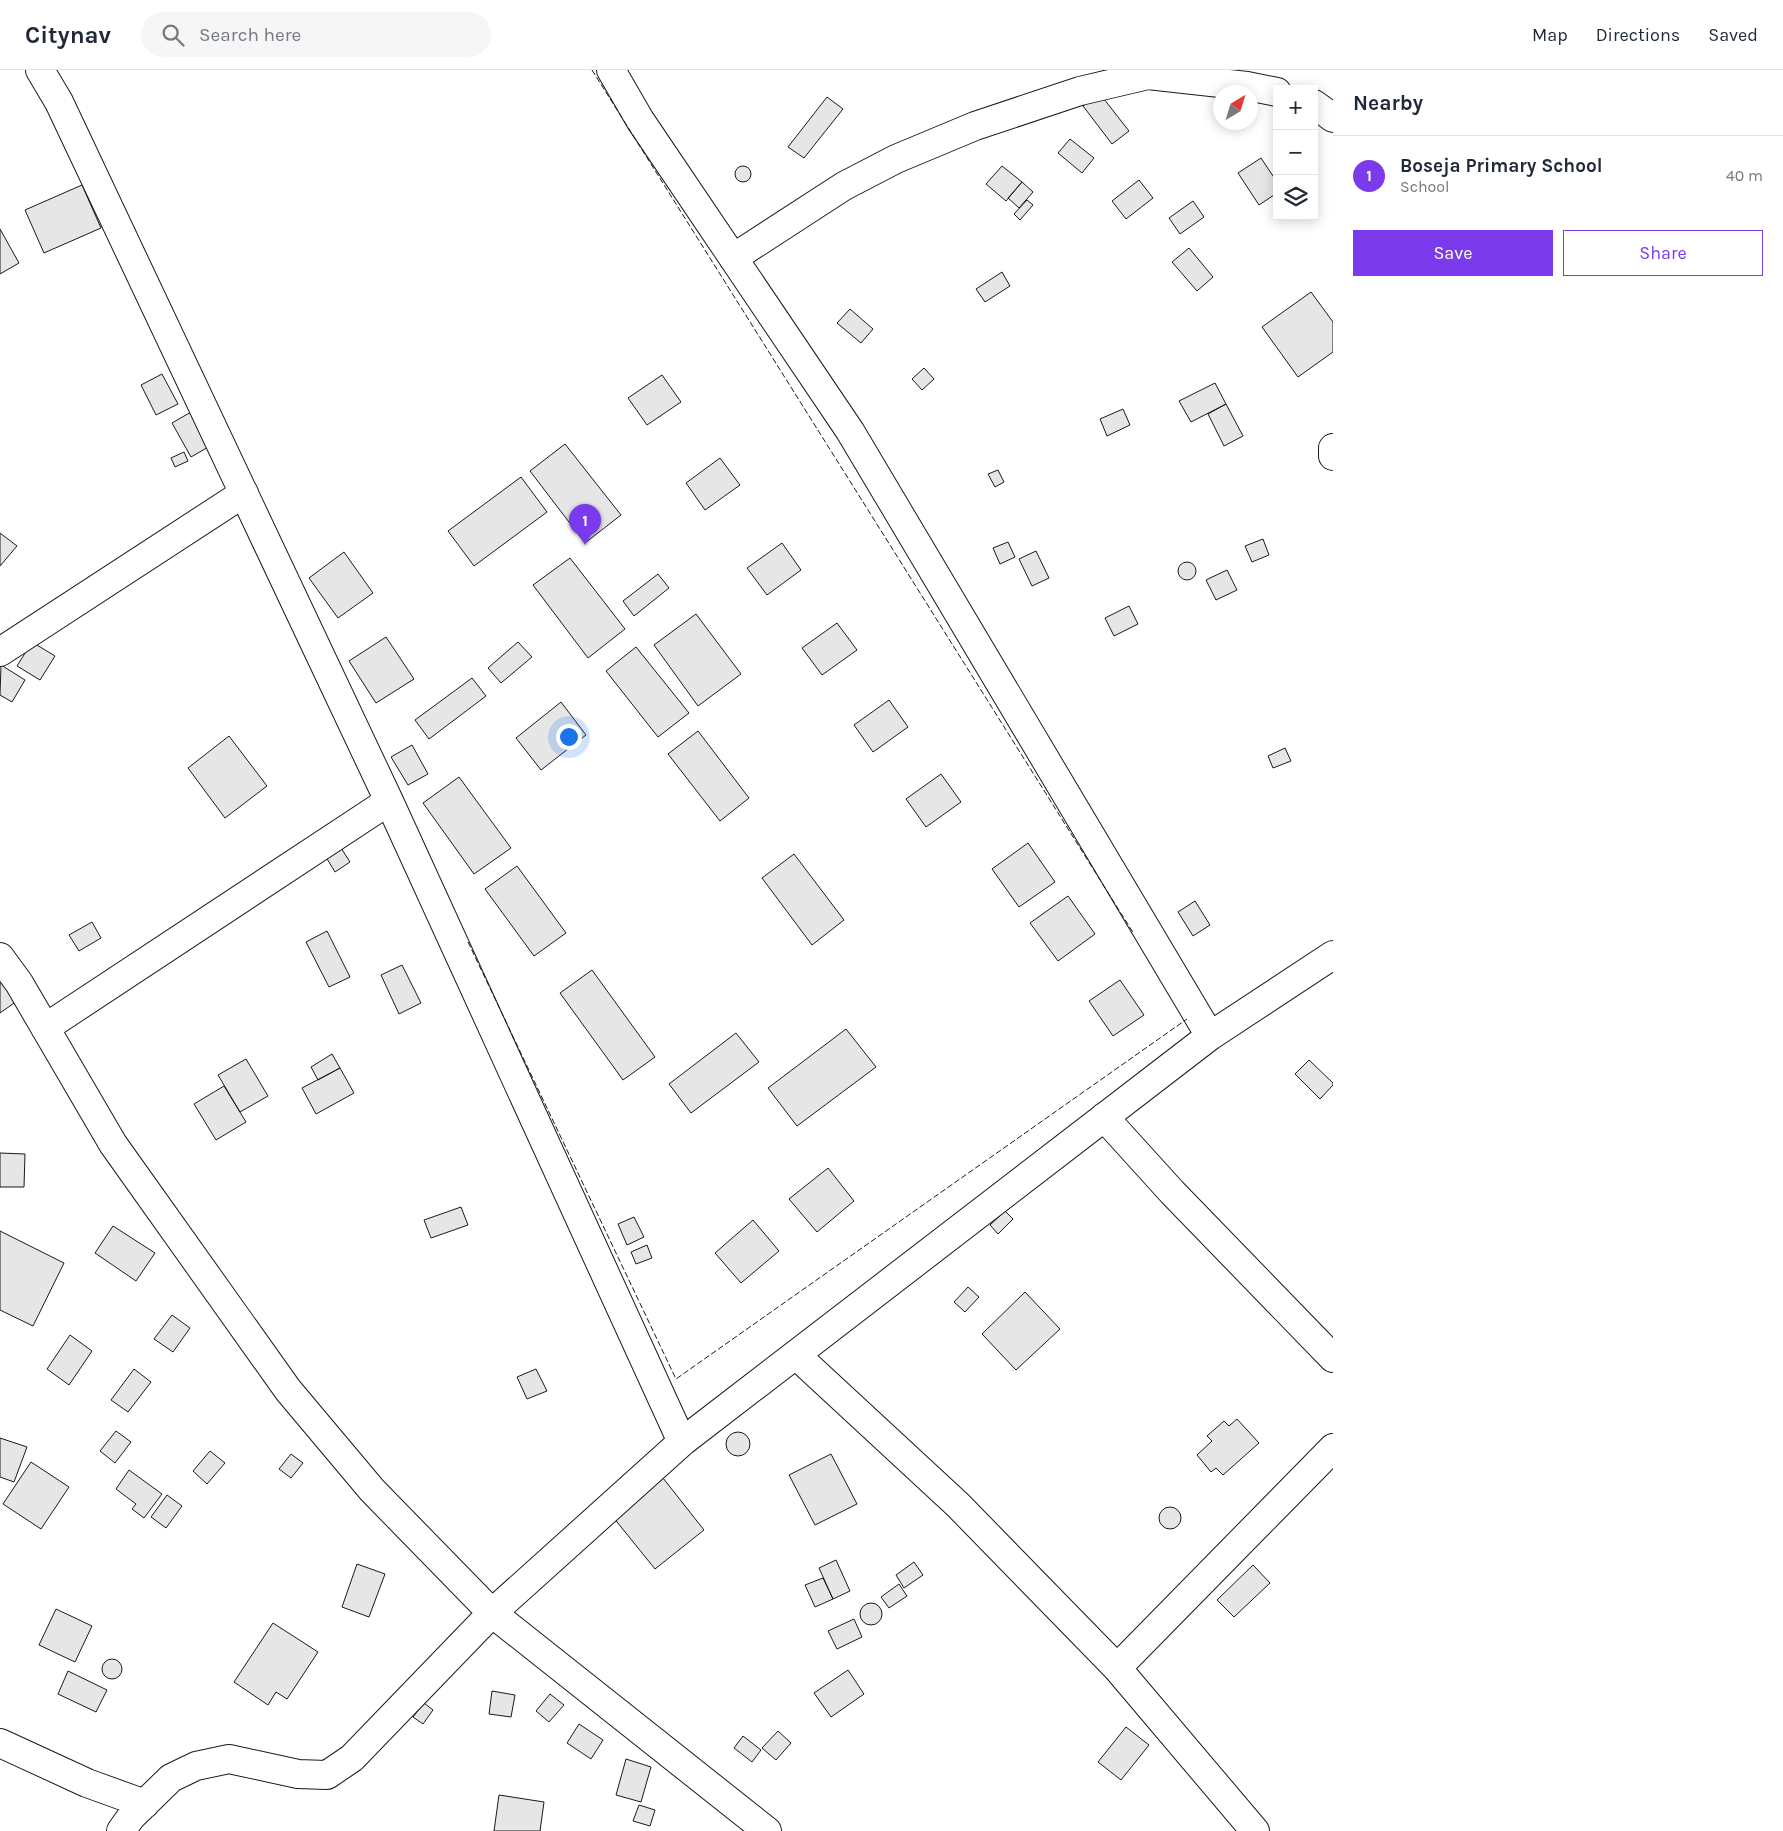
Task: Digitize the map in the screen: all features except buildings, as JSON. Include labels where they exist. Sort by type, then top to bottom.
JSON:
[{"type":"street","points":[[40,70],[59,102],[389,801],[682,1442]]},
{"type":"street","points":[[611,70],[640,120],[850,431],[1210,1036]]},
{"type":"street","points":[[733,258],[844,186],[896,159],[975,126],[1080,91],[1148,75],[1246,86],[1273,91]]},
{"type":"street","points":[[1318,107],[1333,118]]},
{"type":"street","points":[[1333,448],[1333,456]]},
{"type":"street","points":[[0,652],[244,493]]},
{"type":"street","points":[[45,1028],[389,801]]},
{"type":"street","points":[[121,1831],[131,1817],[171,1778],[196,1766],[229,1760],[298,1774],[327,1775],[352,1758],[492,1613],[682,1442],[1210,1036],[1333,955]]},
{"type":"street","points":[[0,957],[19,983],[113,1144],[288,1390],[372,1490],[492,1613],[767,1831]]},
{"type":"street","points":[[1104,1117],[1204,1226],[1333,1358]]},
{"type":"street","points":[[796,1355],[958,1505],[1117,1668],[1255,1831]]},
{"type":"street","points":[[1117,1668],[1333,1448]]},
{"type":"street","points":[[0,1743],[87,1784],[145,1804]]},
{"type":"fence","points":[[592,70],[1134,934]]},
{"type":"fence","points":[[468,942],[676,1379],[1187,1019]]},
{"type":"place","name":"Boseja Primary School","points":[[585,545]]}]
